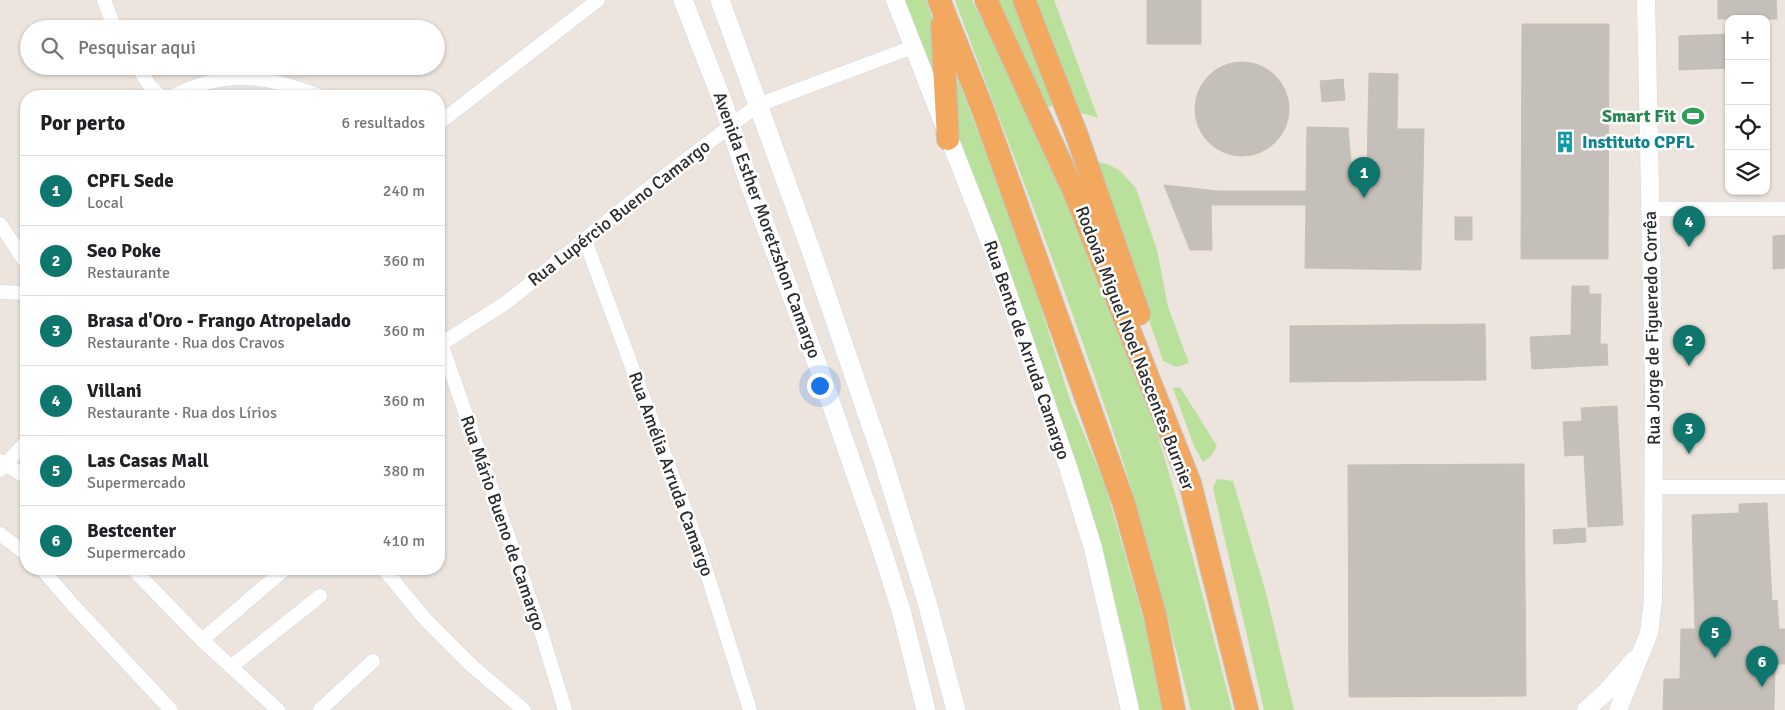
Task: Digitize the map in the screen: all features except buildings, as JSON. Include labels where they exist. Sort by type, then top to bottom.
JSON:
[{"type":"highway","name":"Rodovia Miguel Noel Nascentes Burnier","points":[[986,0],[1076,196],[1190,483],[1247,708]]},
{"type":"highway","points":[[1024,0],[1076,133],[1105,219],[1162,371],[1153,386]]},
{"type":"highway","points":[[940,2],[948,139]]},
{"type":"highway","points":[[940,2],[983,110],[1124,504],[1155,615],[1174,710]]},
{"type":"main road","name":"Avenida Esther Moretzshon Camargo","points":[[683,0],[881,547],[901,610],[926,710]]},
{"type":"main road","name":"Avenida Esther Moretzshon Camargo","points":[[720,0],[883,460],[927,602],[956,710]]},
{"type":"street","points":[[104,0],[112,20]]},
{"type":"street","points":[[445,118],[598,0]]},
{"type":"street","name":"Rua Bento de Arruda Camargo","points":[[896,0],[948,139],[991,245],[1071,476],[1093,548],[1130,710]]},
{"type":"street","name":"Rua Jorge de Figueredo Corrêa","points":[[1618,710],[1627,692],[1649,633],[1654,601],[1654,384],[1646,0]]},
{"type":"street","name":"Rua Lupércio Bueno Camargo","points":[[445,338],[507,302],[641,194],[758,105],[913,47]]},
{"type":"street","points":[[143,75],[154,90]]},
{"type":"street","points":[[188,90],[211,81],[246,76],[303,90]]},
{"type":"street","points":[[1650,208],[1785,209]]},
{"type":"street","points":[[0,224],[20,254]]},
{"type":"street","name":"Rua Amélia Arruda Camargo","points":[[585,240],[698,544],[750,710]]},
{"type":"street","points":[[0,292],[20,293]]},
{"type":"street","name":"Rua Mário Bueno de Camargo","points":[[445,355],[539,625],[565,710]]},
{"type":"street","points":[[20,448],[2,465],[20,474]]},
{"type":"street","points":[[1653,487],[1785,488]]},
{"type":"street","points":[[0,534],[20,549]]},
{"type":"street","points":[[47,575],[171,710]]},
{"type":"street","points":[[139,575],[202,640],[278,710]]},
{"type":"street","points":[[202,640],[278,575]]},
{"type":"street","points":[[389,575],[424,618],[472,666],[524,710]]},
{"type":"street","points":[[231,667],[320,596]]},
{"type":"street","name":"Rua Jorge de Figueredo Corrêa","points":[[1586,710],[1608,691],[1640,653]]},
{"type":"street","points":[[320,710],[373,661]]},
{"type":"green space","points":[[901,0],[926,0],[936,33],[941,91]]},
{"type":"green space","points":[[955,0],[972,0],[1056,174],[1112,306],[1159,439],[1197,574],[1232,710],[1191,710],[1154,565],[1110,422],[1054,263]]},
{"type":"green space","points":[[997,0],[1017,0],[1055,105],[1048,107]]},
{"type":"green space","points":[[1035,0],[1054,0],[1098,118],[1078,112]]},
{"type":"green space","points":[[954,70],[1019,238],[1070,400],[1105,485],[1148,635],[1164,710],[1139,710],[1126,646],[1094,521],[986,208],[958,140]]},
{"type":"green space","points":[[1092,161],[1107,164],[1119,170],[1136,188],[1157,250],[1168,307],[1189,363],[1176,367],[1163,361],[1111,208]]},
{"type":"green space","points":[[1180,387],[1217,446],[1211,456],[1203,462],[1194,446],[1173,388]]},
{"type":"green space","points":[[1217,479],[1233,481],[1266,593],[1294,710],[1264,710],[1213,488]]},
{"type":"place","name":"Smart Fit","points":[[1693,116]]},
{"type":"place","name":"Instituto CPFL","points":[[1565,142]]},
{"type":"place","name":"CPFL Sede","points":[[1364,198]]},
{"type":"place","name":"Villani","points":[[1689,247]]},
{"type":"place","name":"Seo Poke","points":[[1689,366]]},
{"type":"place","name":"Brasa d'Oro - Frango Atropelado","points":[[1689,454]]},
{"type":"place","name":"Las Casas Mall","points":[[1715,658]]},
{"type":"place","name":"Bestcenter","points":[[1762,687]]}]
